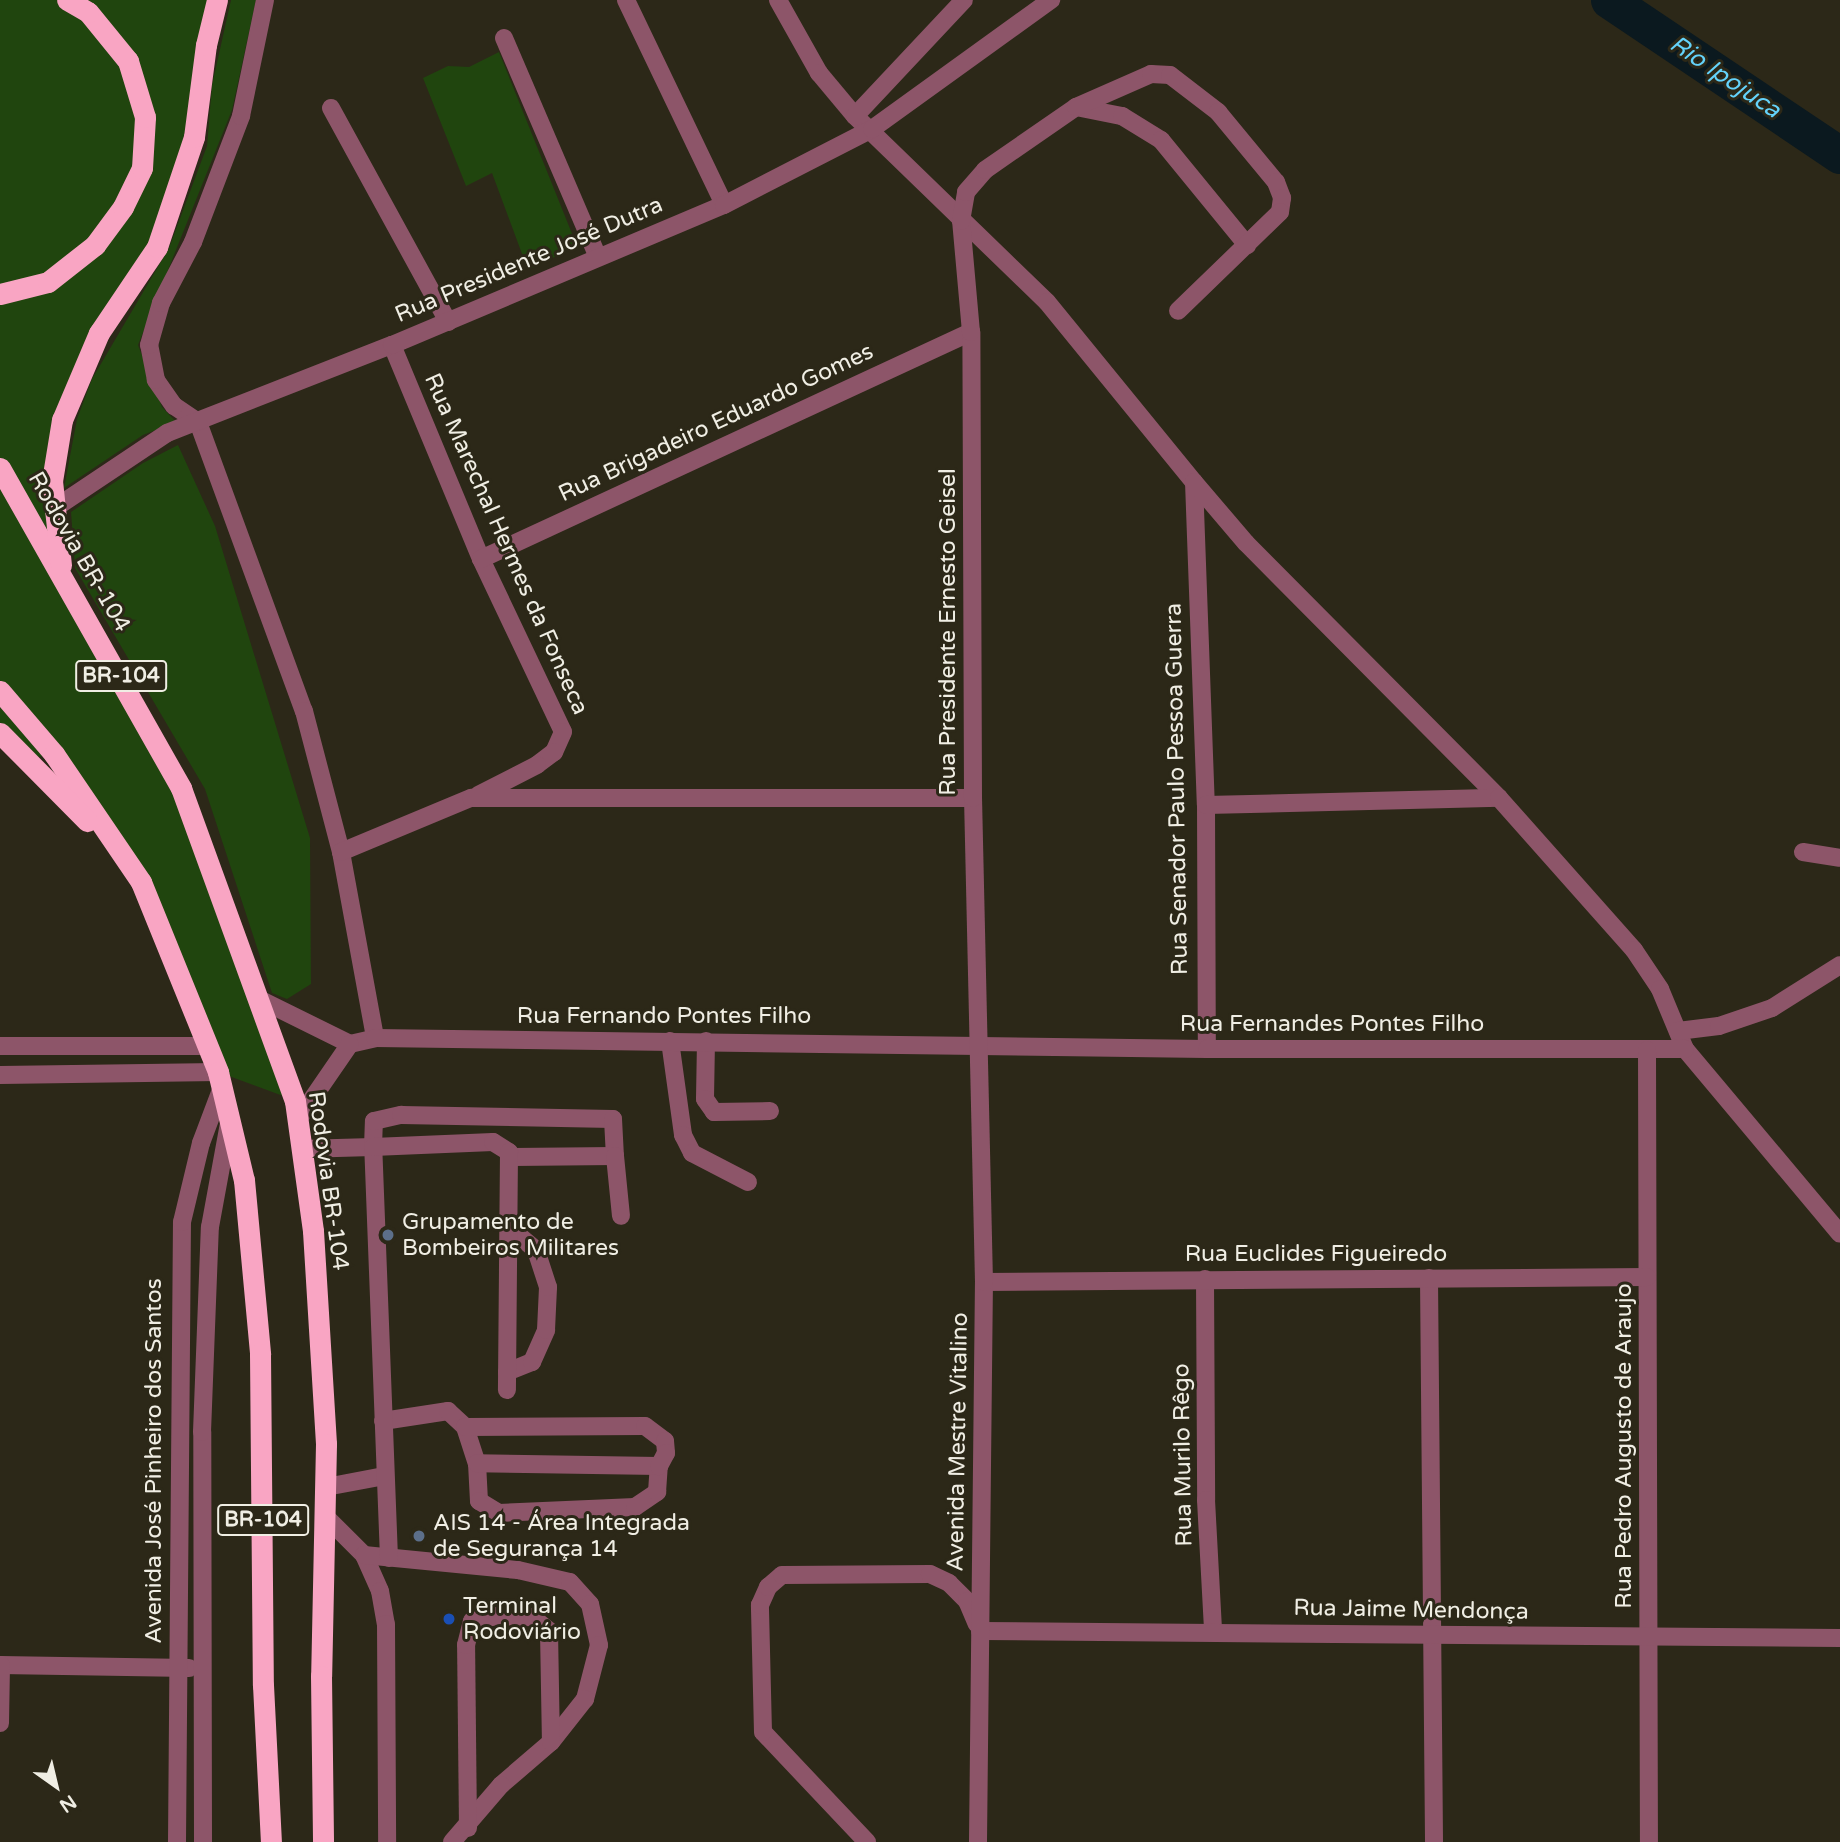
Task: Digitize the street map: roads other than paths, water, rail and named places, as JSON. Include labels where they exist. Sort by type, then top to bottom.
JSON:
[{"type":"highway","points":[[0,294],[48,282],[95,245],[123,207],[142,168],[145,117],[128,61],[88,12],[67,0]]},
{"type":"highway","points":[[61,571],[52,481],[62,420],[99,333],[157,247],[194,136],[206,45],[218,0]]},
{"type":"highway","name":"Rodovia BR-104","points":[[0,468],[61,571],[181,788],[298,1121],[313,1231],[326,1487],[321,1676],[323,1842]]},
{"type":"highway","name":"BR-104","points":[[0,691],[54,754],[124,858],[160,924],[208,1046],[230,1120],[244,1180],[260,1354],[263,1685],[271,1842]]},
{"type":"highway","points":[[0,733],[124,858]]},
{"type":"street","points":[[265,0],[241,116],[193,242],[161,303],[149,345],[156,380],[174,406],[198,422],[304,711],[341,852],[375,1038]]},
{"type":"street","points":[[626,0],[724,205]]},
{"type":"street","points":[[778,0],[819,73],[855,116],[872,129],[961,221],[1047,302],[1246,543],[1499,798],[1634,950],[1660,989],[1685,1049],[1840,1234]]},
{"type":"street","points":[[855,116],[964,0]]},
{"type":"street","name":"Rua Presidente José Dutra","points":[[55,508],[141,447],[724,205],[872,129],[1051,0]]},
{"type":"street","points":[[504,38],[598,257]]},
{"type":"street","name":"Rua Presidente Ernesto Geisel","points":[[978,1043],[973,798],[971,332],[961,221],[966,192],[985,170],[1076,107],[1151,74],[1170,75],[1217,112],[1276,182],[1282,198],[1280,212],[1178,311]]},
{"type":"street","points":[[1076,107],[1122,116],[1161,140],[1247,245]]},
{"type":"street","points":[[331,108],[448,321]]},
{"type":"street","name":"Rua Brigadeiro Eduardo Gomes","points":[[481,559],[971,332]]},
{"type":"street","name":"Rua Marechal Hermes da Fonseca","points":[[341,852],[471,798],[537,765],[554,752],[563,732],[481,559],[392,345]]},
{"type":"street","name":"Rua Senador Paulo Pessoa Guerra","points":[[1194,482],[1206,805],[1207,1049]]},
{"type":"street","points":[[471,798],[973,798]]},
{"type":"street","points":[[1206,805],[1499,798]]},
{"type":"street","points":[[1803,852],[1840,859]]},
{"type":"street","points":[[1678,1031],[1719,1026],[1772,1008],[1840,965]]},
{"type":"street","points":[[257,998],[350,1044],[298,1121]]},
{"type":"street","name":"Rua Fernando Pontes Filho","points":[[350,1044],[375,1038],[978,1043]]},
{"type":"street","points":[[670,1041],[683,1135],[692,1153],[748,1182]]},
{"type":"street","points":[[706,1041],[705,1099],[714,1112],[770,1111]]},
{"type":"street","name":"Rua Fernandes Pontes Filho","points":[[978,1043],[1207,1049],[1685,1049]]},
{"type":"street","name":"Avenida Mestre Vitalino","points":[[978,1043],[984,1282],[978,1842]]},
{"type":"street","points":[[0,1046],[208,1046]]},
{"type":"street","name":"Rua Pedro Augusto de Araujo","points":[[1647,1049],[1649,1842]]},
{"type":"street","points":[[0,1074],[220,1080]]},
{"type":"street","name":"Avenida José Pinheiro dos Santos","points":[[177,1842],[177,1667],[183,1479],[182,1222],[220,1080]]},
{"type":"street","points":[[389,1558],[374,1121],[401,1115],[612,1119],[621,1216]]},
{"type":"street","points":[[203,1842],[202,1432],[210,1227],[230,1120]]},
{"type":"street","points":[[301,1149],[493,1142],[512,1157],[615,1156]]},
{"type":"street","points":[[510,1228],[536,1251],[548,1287],[546,1330],[532,1363],[507,1381],[510,1228],[512,1157]]},
{"type":"street","name":"Rua Euclides Figueiredo","points":[[984,1282],[1647,1277]]},
{"type":"street","points":[[1429,1278],[1436,1638],[1434,1842]]},
{"type":"street","name":"Rua Murilo Rêgo","points":[[1205,1279],[1206,1500],[1213,1629]]},
{"type":"street","points":[[383,1421],[448,1411],[465,1427],[477,1463],[479,1501],[499,1513],[635,1507],[657,1492],[659,1466],[666,1453],[665,1441],[645,1426],[465,1427]]},
{"type":"street","points":[[477,1463],[659,1466]]},
{"type":"street","points":[[326,1487],[385,1476]]},
{"type":"street","points":[[326,1517],[364,1555],[380,1591],[386,1624],[387,1842]]},
{"type":"street","points":[[364,1555],[517,1570],[570,1582],[590,1604],[599,1645],[585,1699],[551,1742],[501,1785],[468,1833],[452,1842]]},
{"type":"street","points":[[867,1842],[763,1732],[760,1605],[768,1587],[782,1575],[930,1574],[950,1583],[967,1601],[980,1631]]},
{"type":"street","points":[[468,1833],[466,1645],[472,1621],[497,1616],[532,1617],[549,1630],[551,1742]]},
{"type":"street","name":"Rua Jaime Mendonça","points":[[980,1631],[1213,1629],[1436,1638],[1840,1638]]},
{"type":"street","points":[[0,1723],[0,1665],[202,1668]]},
{"type":"waterway","name":"Rio Ipojuca","points":[[1609,0],[1840,155]]},
{"type":"place","name":"Grupamento de Bombeiros Militares","points":[[388,1235]]},
{"type":"place","name":"AIS 14 - Área Integrada de Segurança 14","points":[[419,1536]]},
{"type":"place","name":"Terminal Rodoviário","points":[[449,1619]]}]
